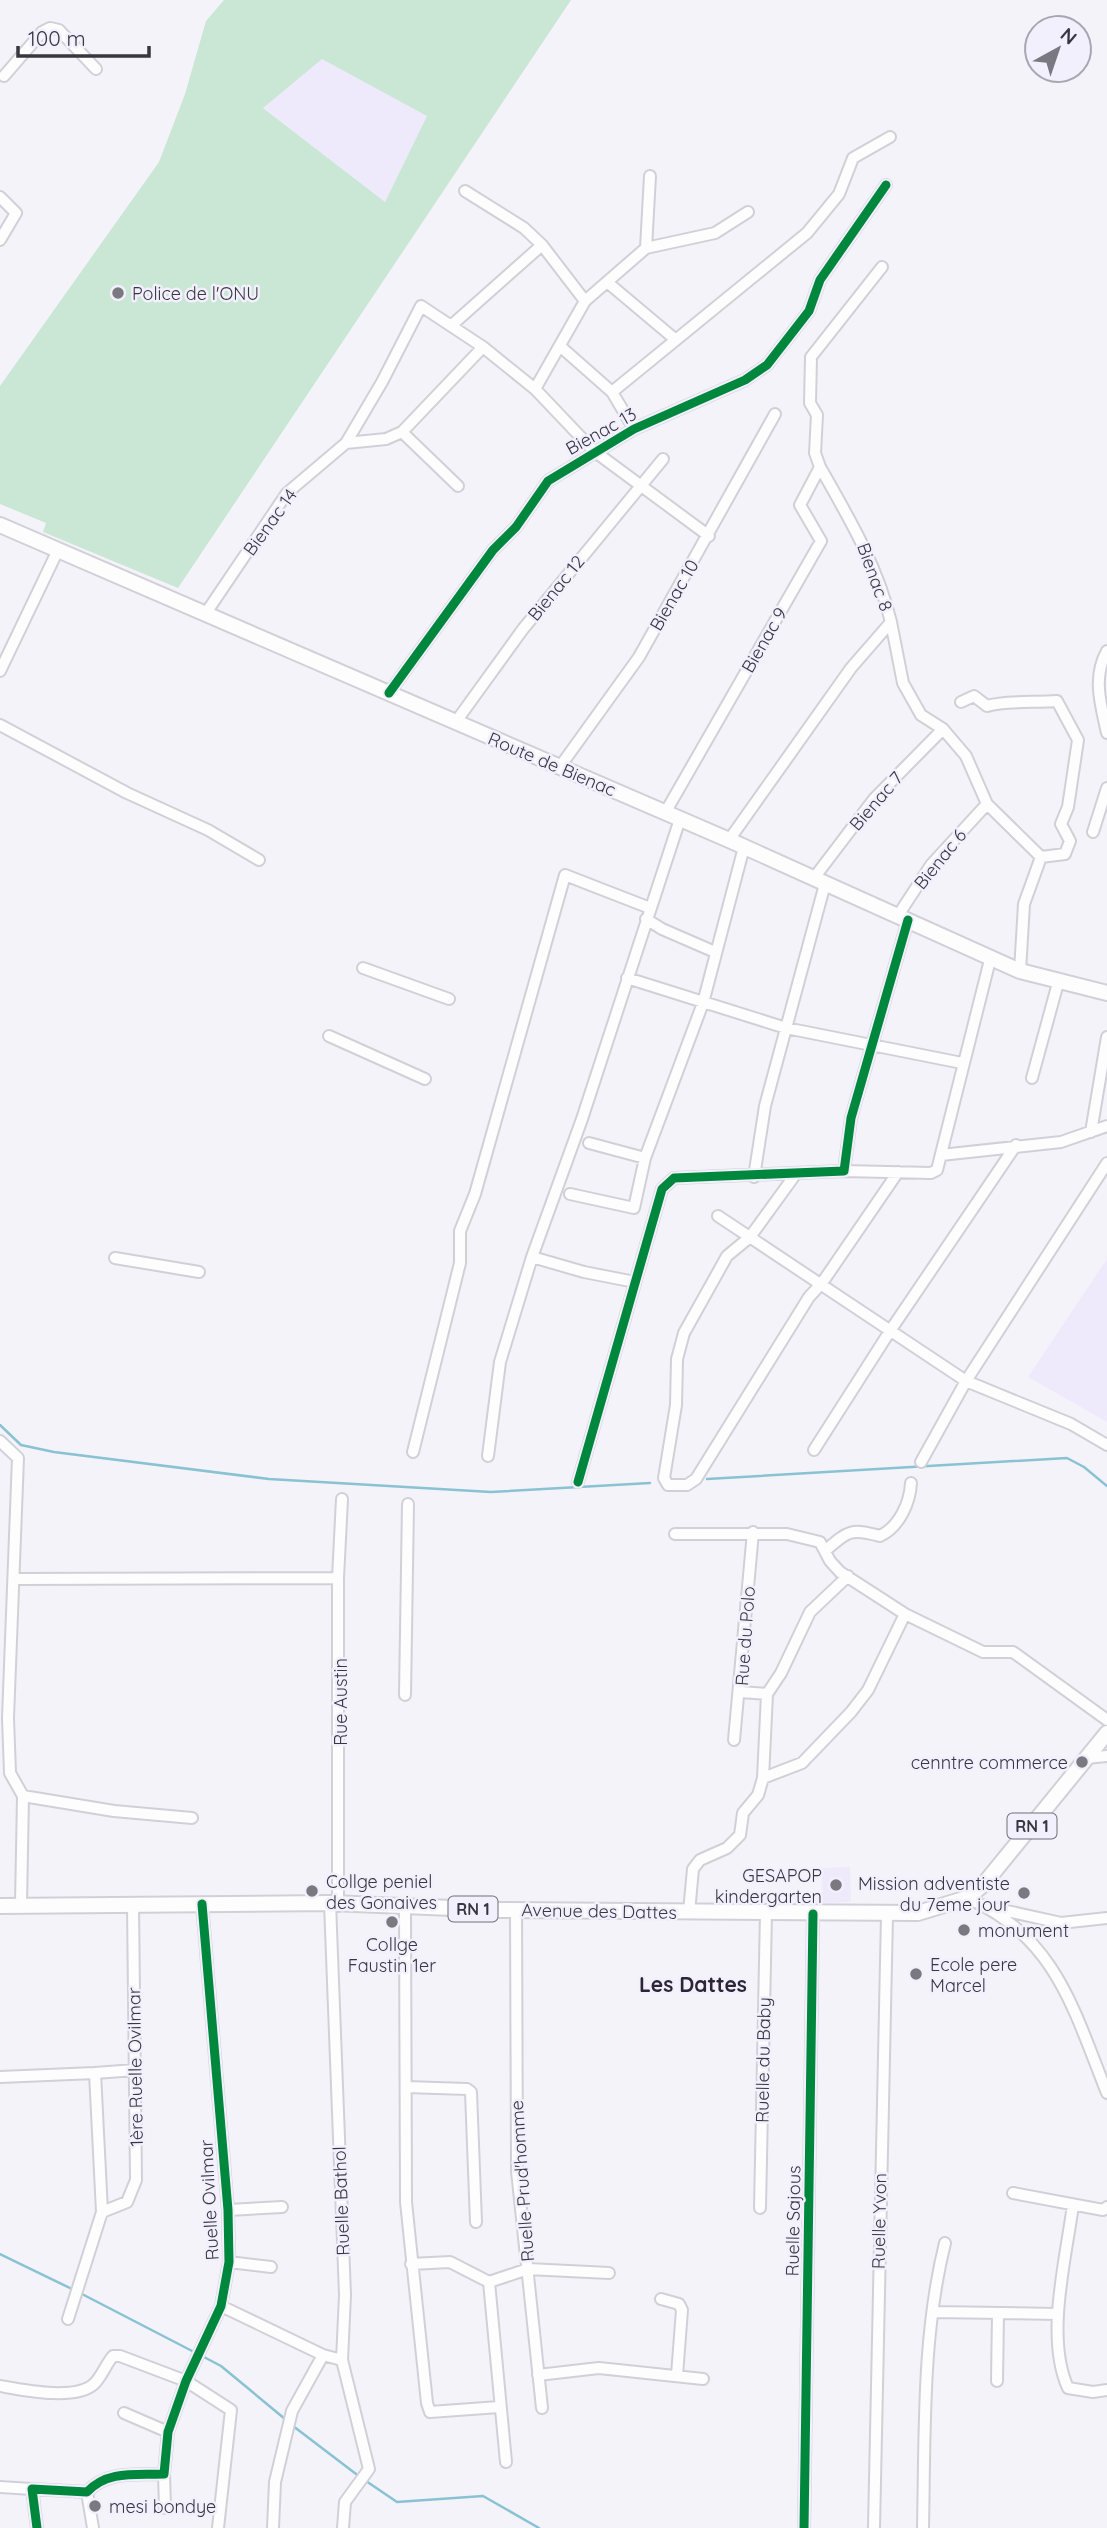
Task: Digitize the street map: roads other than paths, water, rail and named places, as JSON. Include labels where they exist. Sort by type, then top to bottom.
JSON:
[{"type":"main road","name":"Route de Bienac","points":[[0,525],[730,840],[1020,971],[1058,983],[1107,993]]},
{"type":"main road","name":"RN 1","points":[[967,1898],[984,1884],[1107,1733]]},
{"type":"main road","name":"Avenue des Dattes","points":[[0,1906],[133,1903],[334,1904],[405,1908],[887,1914],[919,1913],[967,1898]]},
{"type":"street","points":[[4,76],[42,32],[50,28],[59,30],[96,69]]},
{"type":"street","points":[[611,392],[729,300],[819,222],[845,183],[853,158],[890,137]]},
{"type":"street","points":[[646,248],[650,176]]},
{"type":"street","name":"Bienac 13","points":[[389,693],[493,550],[516,527],[548,481],[634,429],[745,380],[767,365],[809,311],[820,280],[854,233],[865,211],[886,185]]},
{"type":"street","points":[[465,191],[524,228],[542,245],[585,301]]},
{"type":"street","points":[[0,197],[16,213],[0,240]]},
{"type":"street","points":[[536,389],[585,301],[646,248],[715,233],[748,212]]},
{"type":"street","points":[[542,245],[453,324],[536,389],[594,451],[709,536]]},
{"type":"street","name":"Bienac 8","points":[[730,840],[851,668],[891,622],[883,589],[867,549],[820,467],[815,453],[817,415],[810,403],[811,357],[882,267]]},
{"type":"street","points":[[607,282],[676,340]]},
{"type":"street","name":"Bienac 14","points":[[206,613],[287,493],[346,443],[382,382],[421,306],[453,324]]},
{"type":"street","points":[[346,443],[386,439],[402,432],[483,347]]},
{"type":"street","points":[[561,347],[611,392],[634,429]]},
{"type":"street","name":"Bienac 10","points":[[559,768],[639,657],[775,414]]},
{"type":"street","points":[[402,432],[458,486]]},
{"type":"street","name":"Bienac 12","points":[[456,723],[523,629],[663,459]]},
{"type":"street","name":"Bienac 9","points":[[665,813],[821,541],[800,505],[820,467]]},
{"type":"street","points":[[0,671],[58,550]]},
{"type":"street","points":[[891,622],[903,683],[921,715],[943,729],[967,757],[987,804],[1041,857]]},
{"type":"street","points":[[1107,651],[1102,661],[1097,688],[1107,733]]},
{"type":"street","points":[[961,702],[974,696],[988,706],[1003,701],[1017,705],[1057,701],[1078,740],[1068,807],[1061,824],[1070,841],[1065,854],[1041,857]]},
{"type":"street","points":[[0,725],[127,793],[208,830],[259,860]]},
{"type":"street","name":"Bienac 7","points":[[819,881],[874,799],[943,729]]},
{"type":"street","points":[[1093,832],[1107,788]]},
{"type":"street","name":"Bienac 6","points":[[844,1171],[851,1118],[873,1047],[903,918],[931,865],[987,804]]},
{"type":"street","points":[[488,1456],[500,1363],[532,1257],[582,1119],[680,819]]},
{"type":"street","points":[[570,1194],[634,1208],[645,1158],[702,1003],[744,847]]},
{"type":"street","points":[[1020,971],[1024,904],[1041,857]]},
{"type":"street","points":[[413,1452],[460,1263],[460,1231],[475,1194],[565,875],[648,914],[662,929],[716,952]]},
{"type":"street","points":[[754,1177],[765,1106],[786,1028],[819,881]]},
{"type":"street","points":[[578,1482],[662,1189],[667,1181],[674,1178],[754,1177],[844,1171],[931,1173],[937,1170],[991,956]]},
{"type":"street","points":[[363,968],[449,999]]},
{"type":"street","points":[[627,978],[786,1028],[962,1063]]},
{"type":"street","points":[[1032,1078],[1058,983]]},
{"type":"street","points":[[329,1036],[425,1079]]},
{"type":"street","points":[[1091,1132],[1107,1037]]},
{"type":"street","points":[[941,1155],[1061,1142],[1107,1126]]},
{"type":"street","points":[[589,1143],[645,1158]]},
{"type":"street","points":[[814,1450],[890,1331],[1016,1145]]},
{"type":"street","points":[[921,1462],[965,1381],[1107,1163]]},
{"type":"street","points":[[795,1175],[750,1237],[727,1256],[684,1333],[677,1359],[676,1405],[664,1478],[668,1485],[687,1485],[696,1479],[788,1329],[898,1172]]},
{"type":"street","points":[[718,1216],[965,1381],[1071,1424],[1107,1445]]},
{"type":"street","points":[[532,1257],[584,1272],[635,1282]]},
{"type":"street","points":[[115,1258],[199,1272]]},
{"type":"street","points":[[0,1441],[18,1458],[14,1579],[5,1692],[10,1773],[23,1796],[21,1904]]},
{"type":"street","points":[[826,1550],[846,1533],[864,1530],[880,1536],[886,1533],[907,1508],[911,1483]]},
{"type":"street","name":"Rue Austin","points":[[334,1904],[338,1577],[342,1499]]},
{"type":"street","points":[[405,1695],[408,1504]]},
{"type":"street","points":[[675,1534],[753,1532],[788,1534],[820,1542],[830,1561],[905,1614],[983,1652],[1013,1652],[1107,1720]]},
{"type":"street","name":"Rue du Polo","points":[[734,1740],[741,1692],[753,1532]]},
{"type":"street","points":[[689,1912],[693,1869],[700,1860],[727,1848],[740,1835],[743,1813],[758,1795],[763,1778],[767,1694],[782,1673],[810,1612],[848,1576]]},
{"type":"street","points":[[14,1579],[338,1577]]},
{"type":"street","points":[[763,1778],[802,1763],[851,1712],[868,1690],[905,1614]]},
{"type":"street","points":[[741,1692],[767,1694]]},
{"type":"street","points":[[1086,1758],[1107,1755]]},
{"type":"street","points":[[23,1796],[114,1811],[192,1818]]},
{"type":"street","points":[[967,1898],[986,1906],[1060,1923],[1107,1918]]},
{"type":"street","name":"1ère Ruelle Ovilmar","points":[[102,2212],[127,2202],[135,2188],[133,1903]]},
{"type":"street","name":"Ruelle Ovilmar","points":[[164,2508],[168,2432],[186,2381],[221,2306],[229,2262],[228,2210],[202,1904]]},
{"type":"street","name":"Ruelle Bathol","points":[[334,1904],[345,2295],[342,2360],[369,2469],[345,2502],[343,2528]]},
{"type":"street","points":[[986,1906],[1036,1945],[1051,1964],[1063,1986],[1107,2093]]},
{"type":"street","points":[[405,1908],[406,2202],[430,2412],[499,2407]]},
{"type":"street","name":"Ruelle Prud'homme","points":[[516,1910],[517,2171],[542,2408]]},
{"type":"street","name":"Ruelle du Baby","points":[[760,2208],[766,1913]]},
{"type":"street","name":"Ruelle Sajous","points":[[804,2528],[813,1914]]},
{"type":"street","name":"Ruelle Yvon","points":[[874,2528],[887,1914]]},
{"type":"street","points":[[0,2077],[135,2070]]},
{"type":"street","points":[[68,2319],[78,2280],[102,2212],[95,2073]]},
{"type":"street","points":[[406,2087],[467,2089],[471,2092],[476,2222]]},
{"type":"street","points":[[1013,2193],[1102,2210],[1107,2207]]},
{"type":"street","points":[[1073,2205],[1058,2314],[1061,2374],[1068,2388],[1093,2392],[1107,2390]]},
{"type":"street","points":[[228,2210],[282,2207]]},
{"type":"street","points":[[923,2528],[928,2354],[935,2312],[936,2281],[945,2243]]},
{"type":"street","points":[[229,2262],[271,2267]]},
{"type":"street","points":[[411,2264],[450,2262],[489,2282],[527,2269],[609,2273]]},
{"type":"street","points":[[489,2282],[506,2462]]},
{"type":"street","points":[[661,2299],[679,2304],[682,2310],[677,2375]]},
{"type":"street","points":[[221,2306],[323,2355],[342,2360]]},
{"type":"street","points":[[935,2312],[1058,2314]]},
{"type":"street","points":[[997,2381],[998,2313]]},
{"type":"street","points":[[273,2528],[275,2482],[292,2411],[323,2355]]},
{"type":"street","points":[[0,2386],[52,2393],[87,2388],[95,2383],[113,2356],[186,2381],[233,2413],[218,2528]]},
{"type":"street","points":[[538,2375],[599,2368],[703,2379]]},
{"type":"street","points":[[124,2413],[168,2432]]},
{"type":"street","points":[[0,2487],[87,2492],[110,2476],[164,2474]]},
{"type":"street","points":[[32,2489],[37,2528]]},
{"type":"street","points":[[87,2492],[93,2528]]},
{"type":"waterway","points":[[0,1425],[21,1445],[54,1452],[269,1479],[491,1492],[650,1483]]},
{"type":"waterway","points":[[707,1479],[1067,1458],[1084,1467],[1107,1486]]},
{"type":"waterway","points":[[0,2254],[74,2290]]},
{"type":"waterway","points":[[80,2293],[196,2353]]},
{"type":"waterway","points":[[202,2356],[221,2366],[285,2419]]},
{"type":"waterway","points":[[293,2426],[360,2477]]},
{"type":"waterway","points":[[366,2481],[397,2502],[483,2496],[539,2528]]},
{"type":"place","name":"Police de l'ONU","points":[[118,293]]},
{"type":"place","name":"cenntre commerce","points":[[1082,1762]]},
{"type":"place","name":"GESAPOP kindergarten","points":[[836,1885]]},
{"type":"place","name":"Collge peniel des Gonaives","points":[[312,1891]]},
{"type":"place","name":"Mission adventiste du 7eme jour","points":[[1024,1893]]},
{"type":"place","name":"Collge Faustin 1er","points":[[392,1922]]},
{"type":"place","name":"monument","points":[[964,1930]]},
{"type":"place","name":"Ecole pere Marcel","points":[[916,1974]]},
{"type":"place","name":"mesi bondye","points":[[95,2506]]},
{"type":"district","name":"Les Dattes","points":[[693,1984]]}]
